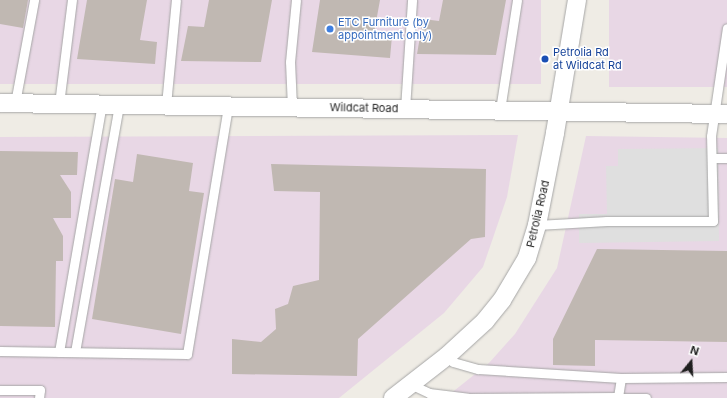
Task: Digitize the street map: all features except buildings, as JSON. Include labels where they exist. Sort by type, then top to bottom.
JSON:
[{"type":"street","name":"Petrolia Road","points":[[393,398],[447,356],[485,321],[502,300],[527,258],[537,225],[559,111],[577,0]]},
{"type":"street","name":"Wildcat Road","points":[[8,103],[720,114]]},
{"type":"lane","points":[[8,103],[34,0]]},
{"type":"lane","points":[[59,104],[72,0]]},
{"type":"lane","points":[[166,106],[176,0]]},
{"type":"lane","points":[[292,107],[290,62],[296,0]]},
{"type":"lane","points":[[405,109],[412,0]]},
{"type":"lane","points":[[500,110],[517,0]]},
{"type":"lane","points":[[537,225],[607,221],[713,221],[712,158],[720,114],[727,28]]},
{"type":"lane","points":[[59,352],[110,105]]},
{"type":"lane","points":[[75,352],[110,105]]},
{"type":"lane","points":[[0,351],[187,354],[228,106]]},
{"type":"lane","points":[[712,158],[727,158]]},
{"type":"lane","points":[[447,356],[453,362],[478,369],[621,378],[727,377]]},
{"type":"lane","points":[[618,398],[621,378]]},
{"type":"lane","points":[[410,384],[429,393],[468,398],[646,398]]},
{"type":"lane","points":[[0,390],[40,390],[39,398]]},
{"type":"shaded area","points":[[0,0],[541,0],[541,84],[0,84]]},
{"type":"shaded area","points":[[609,0],[727,0],[727,87],[609,87]]},
{"type":"shaded area","points":[[518,135],[507,197],[483,267],[444,313],[339,398],[0,398],[0,137]]},
{"type":"shaded area","points":[[586,136],[727,138],[727,398],[445,398],[489,363],[515,334],[557,268]]},
{"type":"shaded area","points":[[718,148],[719,241],[579,243],[579,214],[607,214],[606,166],[618,166],[618,149]]},
{"type":"place","name":"ETC Furniture (by appointment only)","points":[[330,29]]},
{"type":"place","name":"Petrolia Rd at Wildcat Rd","points":[[545,59]]}]
